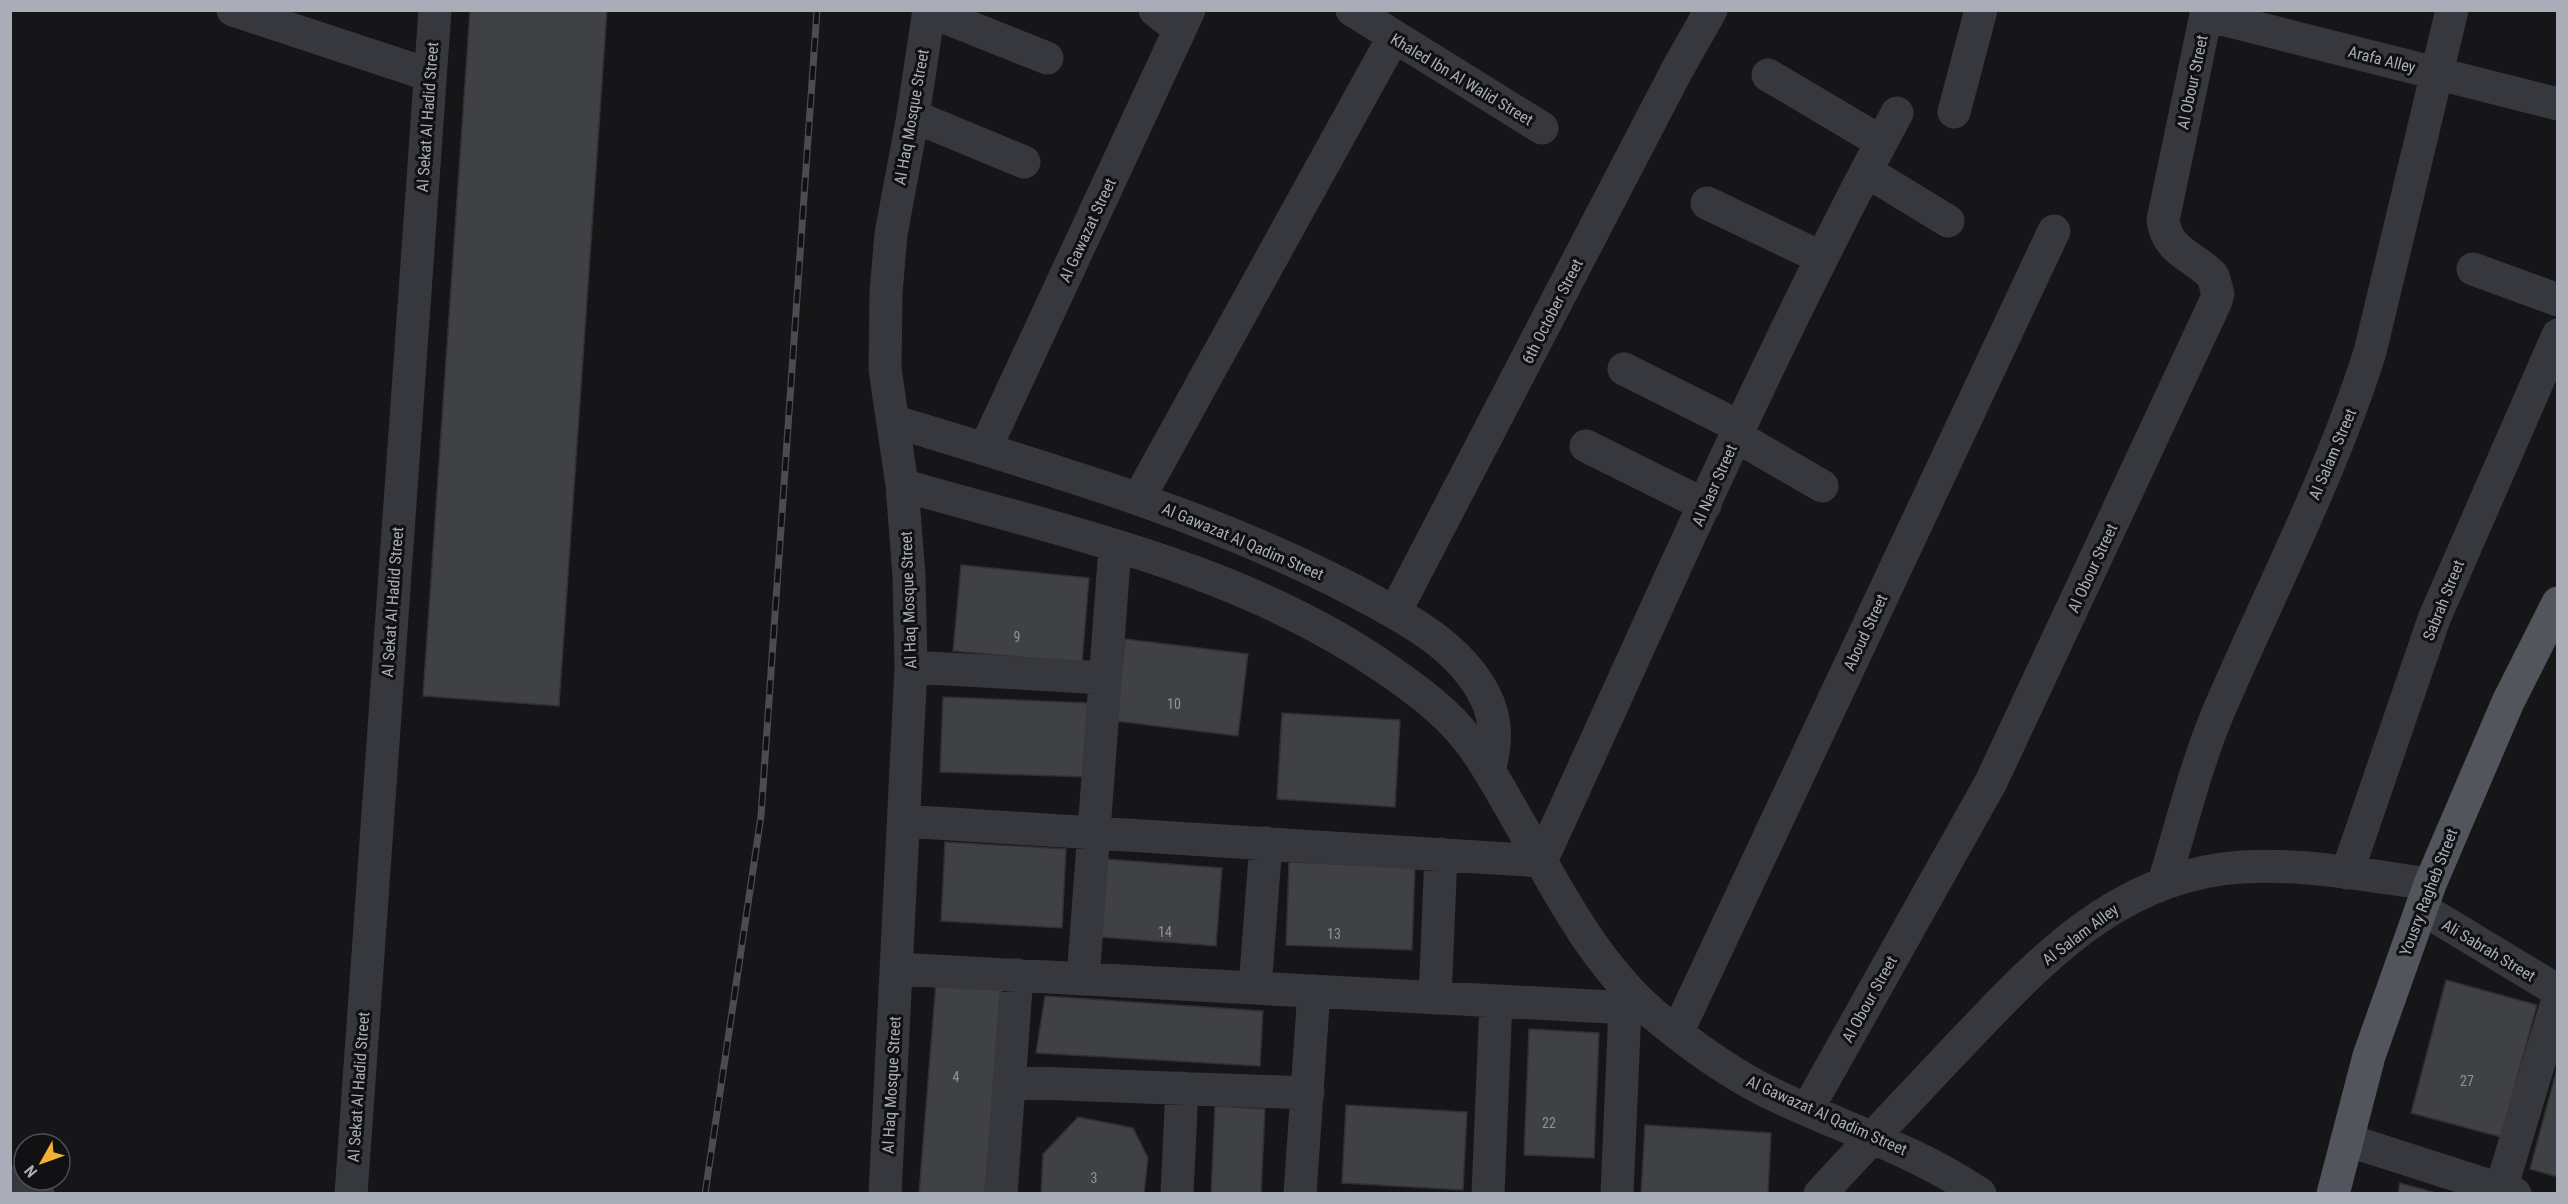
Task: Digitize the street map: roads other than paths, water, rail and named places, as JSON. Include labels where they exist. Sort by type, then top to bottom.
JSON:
[{"type":"main road","name":"Yousry Ragheb Street","points":[[2332,1194],[2369,1056],[2425,896],[2504,712],[2558,603]]},
{"type":"street","points":[[232,10],[430,75]]},
{"type":"street","name":"Al Sekat Al Hadid Street","points":[[351,1194],[435,10]]},
{"type":"street","name":"Khaled Ibn Al Walid Street","points":[[1352,10],[1393,38],[1542,128]]},
{"type":"street","name":"6th October Street","points":[[1395,612],[1671,81],[1712,10]]},
{"type":"street","points":[[1954,112],[1981,10]]},
{"type":"street","name":"Al Salam Street","points":[[2164,882],[2219,710],[2335,451],[2355,398],[2370,352],[2452,10]]},
{"type":"street","points":[[929,11],[1047,58]]},
{"type":"street","name":"Al Haq Mosque Street","points":[[885,1194],[911,667],[909,576],[902,485],[885,369],[886,293],[891,234],[913,116],[929,11]]},
{"type":"street","name":"Arafa Alley","points":[[2206,13],[2558,104]]},
{"type":"street","name":"Al Obour Street","points":[[1807,1110],[1991,782],[2215,303],[2218,294],[2213,276],[2178,251],[2165,231],[2163,220],[2206,13]]},
{"type":"street","name":"Al Gawazat Street","points":[[985,449],[1174,17]]},
{"type":"street","points":[[1139,498],[1393,38]]},
{"type":"street","points":[[1768,75],[1881,142]]},
{"type":"street","name":"Al Nasr Street","points":[[1541,861],[1738,432],[1822,258],[1896,113]]},
{"type":"street","points":[[913,116],[1024,162]]},
{"type":"street","points":[[1866,171],[1948,221]]},
{"type":"street","points":[[1707,203],[1822,258]]},
{"type":"street","name":"Aboud Street","points":[[1677,1033],[2054,231]]},
{"type":"street","points":[[2473,269],[2558,300]]},
{"type":"street","name":"Sabrah Street","points":[[2347,873],[2434,619],[2558,335]]},
{"type":"street","points":[[1624,369],[1738,432],[1822,486]]},
{"type":"street","name":"Al Gawazat Al Qadim Street","points":[[893,421],[1139,498],[1269,549],[1395,612],[1430,634],[1460,662],[1485,694],[1496,732],[1495,752],[1489,771]]},
{"type":"street","points":[[1586,446],[1705,505]]},
{"type":"street","name":"Al Gawazat Al Qadim Street","points":[[902,485],[1115,547],[1222,582],[1274,604],[1333,635],[1418,691],[1445,714],[1469,741],[1489,771],[1577,923],[1636,1008],[1677,1033],[1714,1061],[1755,1085],[1807,1110],[1919,1157],[1980,1194]]},
{"type":"street","points":[[1083,979],[1115,547]]},
{"type":"street","points":[[911,667],[1105,678]]},
{"type":"street","points":[[904,821],[1541,861]]},
{"type":"street","points":[[1255,988],[1266,843]]},
{"type":"street","points":[[1434,998],[1441,854]]},
{"type":"street","name":"Al Salam Alley","points":[[1820,1194],[2013,989],[2059,946],[2108,909],[2164,882],[2223,869],[2287,868],[2347,873],[2425,896]]},
{"type":"street","name":"Ali Sabrah Street","points":[[2425,896],[2558,991]]},
{"type":"street","points":[[897,969],[1636,1008],[1617,1194]]},
{"type":"street","points":[[1001,1194],[1017,975]]},
{"type":"street","points":[[1300,1194],[1314,991]]},
{"type":"street","points":[[2347,1140],[2508,1191],[2558,999]]},
{"type":"street","points":[[1488,1194],[1496,1000]]},
{"type":"street","points":[[1009,1082],[1308,1093]]},
{"type":"street","points":[[1177,1194],[1182,1088]]},
{"type":"street","points":[[10,1182],[38,1194]]},
{"type":"railway","points":[[705,1194],[761,816],[817,10]]}]
